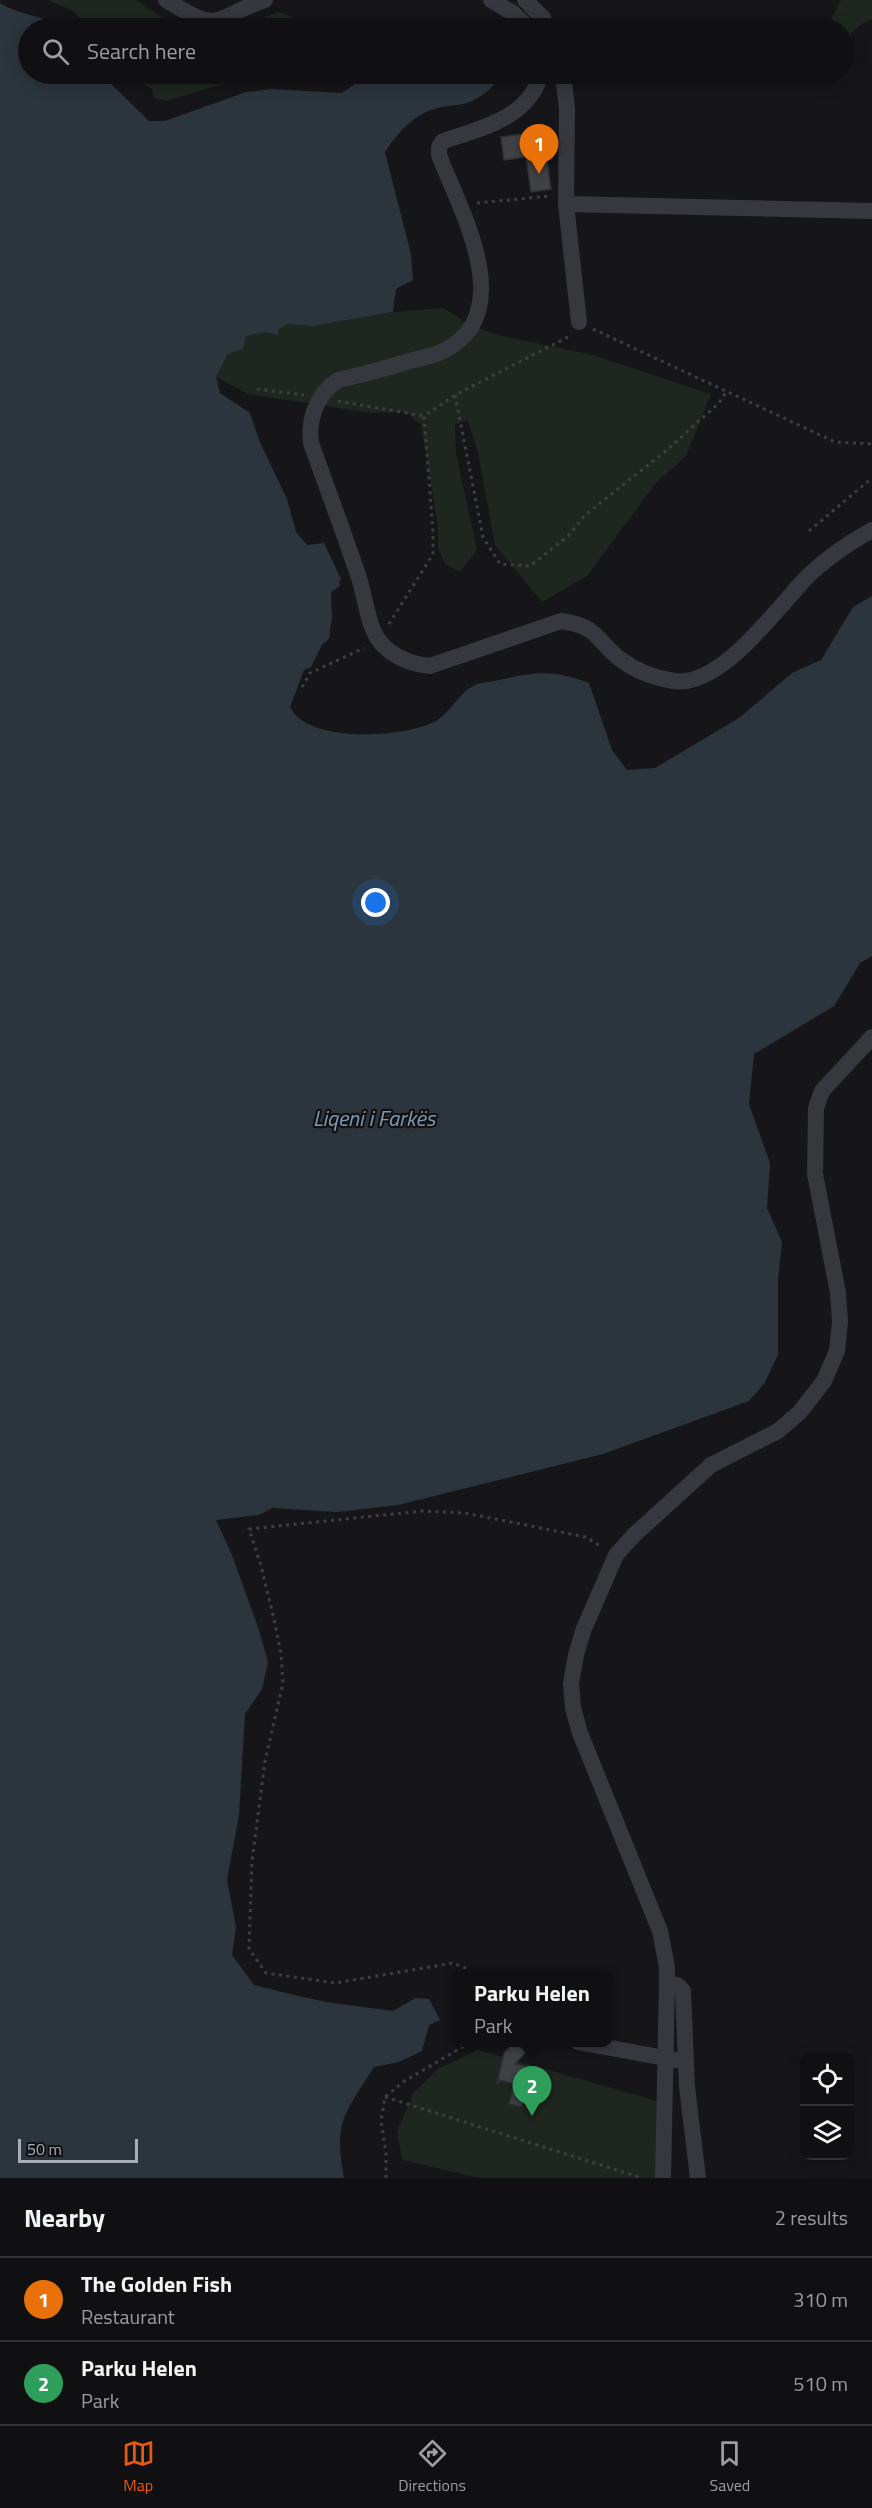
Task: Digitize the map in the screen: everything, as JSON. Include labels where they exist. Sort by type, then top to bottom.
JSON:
[{"type":"street","points":[[166,0],[196,18]]},
{"type":"street","points":[[225,18],[265,0]]},
{"type":"street","points":[[491,0],[518,18]]},
{"type":"street","points":[[525,0],[543,18]]},
{"type":"street","points":[[538,84],[534,94],[506,118],[443,141],[439,147],[439,155],[460,205],[479,262],[481,289],[478,310],[467,332],[456,343],[440,353],[338,380],[329,386],[320,398],[309,428],[311,443],[360,580],[372,626],[380,642],[400,659],[430,666],[561,621],[581,623],[594,631],[618,657],[635,669],[676,682],[696,680],[711,673],[744,646],[811,573],[857,538],[872,530]]},
{"type":"street","points":[[564,84],[567,108],[566,204],[579,322]]},
{"type":"street","points":[[566,204],[872,211]]},
{"type":"street","points":[[663,2178],[667,1967],[660,1931],[580,1733],[573,1708],[571,1683],[576,1655],[583,1631],[616,1555],[633,1536],[711,1465],[778,1431],[800,1412],[824,1381],[837,1351],[840,1322],[838,1293],[815,1174],[816,1108],[822,1091],[872,1037]]},
{"type":"street","points":[[667,1984],[677,1985],[683,1991],[686,2061],[698,2178]]},
{"type":"street","points":[[600,2047],[686,2061]]},
{"type":"path","points":[[460,205],[536,196]]},
{"type":"path","points":[[257,389],[424,416],[454,395],[572,335],[579,322],[835,442],[872,444]]},
{"type":"path","points":[[454,395],[483,537],[500,564],[530,566],[568,536],[585,515],[667,450],[718,403],[726,392]]},
{"type":"path","points":[[302,687],[310,672],[380,642],[392,618],[433,554],[434,532],[424,416]]},
{"type":"path","points":[[809,531],[872,478]]},
{"type":"path","points":[[468,1969],[453,1963],[335,1983],[266,1973],[249,1949],[254,1850],[265,1761],[283,1683],[281,1654],[261,1566],[249,1529],[411,1512],[465,1513],[586,1537],[616,1555]]},
{"type":"path","points":[[386,2178],[386,2153],[381,2121],[385,2097],[403,2082],[464,2047]]},
{"type":"path","points":[[385,2097],[641,2178]]},
{"type":"shaded area","points":[[48,0],[136,0],[163,18],[80,18],[75,12]]},
{"type":"shaded area","points":[[841,0],[872,0],[872,19],[854,30],[854,18],[832,18]]},
{"type":"shaded area","points":[[277,12],[292,18],[262,18]]},
{"type":"shaded area","points":[[144,84],[222,84],[167,101],[154,98],[152,89]]},
{"type":"shaded area","points":[[444,308],[469,325],[502,336],[589,354],[711,394],[686,456],[656,483],[587,576],[542,602],[495,545],[478,453],[468,421],[455,424],[456,453],[477,550],[460,572],[445,564],[438,548],[438,527],[421,425],[406,412],[372,413],[248,394],[216,377],[228,354],[246,336],[278,330],[287,324],[313,326],[393,312]]},
{"type":"shaded area","points":[[478,2050],[661,2102],[659,2178],[480,2178],[402,2160],[397,2131],[414,2092],[438,2069]]},
{"type":"water","name":"Liqeni i Farkës","points":[[0,3],[16,11],[42,18],[18,18],[18,84],[111,84],[149,121],[165,121],[246,92],[273,89],[342,93],[355,84],[495,84],[472,101],[438,108],[412,120],[385,152],[411,254],[413,280],[396,289],[393,312],[313,326],[287,324],[278,330],[278,335],[266,332],[246,336],[243,349],[228,354],[216,377],[220,393],[250,413],[259,440],[287,499],[296,532],[307,545],[324,543],[341,579],[340,586],[331,592],[332,618],[329,639],[322,645],[311,667],[304,670],[290,707],[300,719],[316,727],[336,732],[380,734],[421,727],[436,721],[468,689],[475,685],[542,673],[553,674],[589,683],[612,750],[627,770],[655,768],[739,718],[792,673],[821,660],[853,607],[872,596],[872,956],[860,963],[834,1006],[754,1054],[749,1104],[770,1163],[767,1208],[782,1242],[778,1280],[778,1355],[764,1384],[749,1401],[603,1454],[398,1505],[337,1512],[272,1508],[259,1515],[216,1520],[232,1555],[268,1662],[262,1689],[245,1714],[239,1815],[227,1880],[236,1927],[232,1955],[254,1985],[326,2002],[393,2011],[416,1998],[429,1999],[440,2020],[429,2025],[422,2051],[399,2062],[374,2067],[349,2107],[341,2130],[340,2143],[344,2178],[0,2178]]},
{"type":"building","points":[[543,131],[551,189],[531,192],[526,157],[504,160],[501,137]]},
{"type":"building","points":[[509,2047],[530,2047],[515,2064],[531,2068],[522,2107],[509,2104],[514,2084],[500,2080],[497,2084],[504,2053]]},
{"type":"place","name":"The Golden Fish","points":[[539,174]]},
{"type":"place","name":"Parku Helen","points":[[532,2116]]}]
